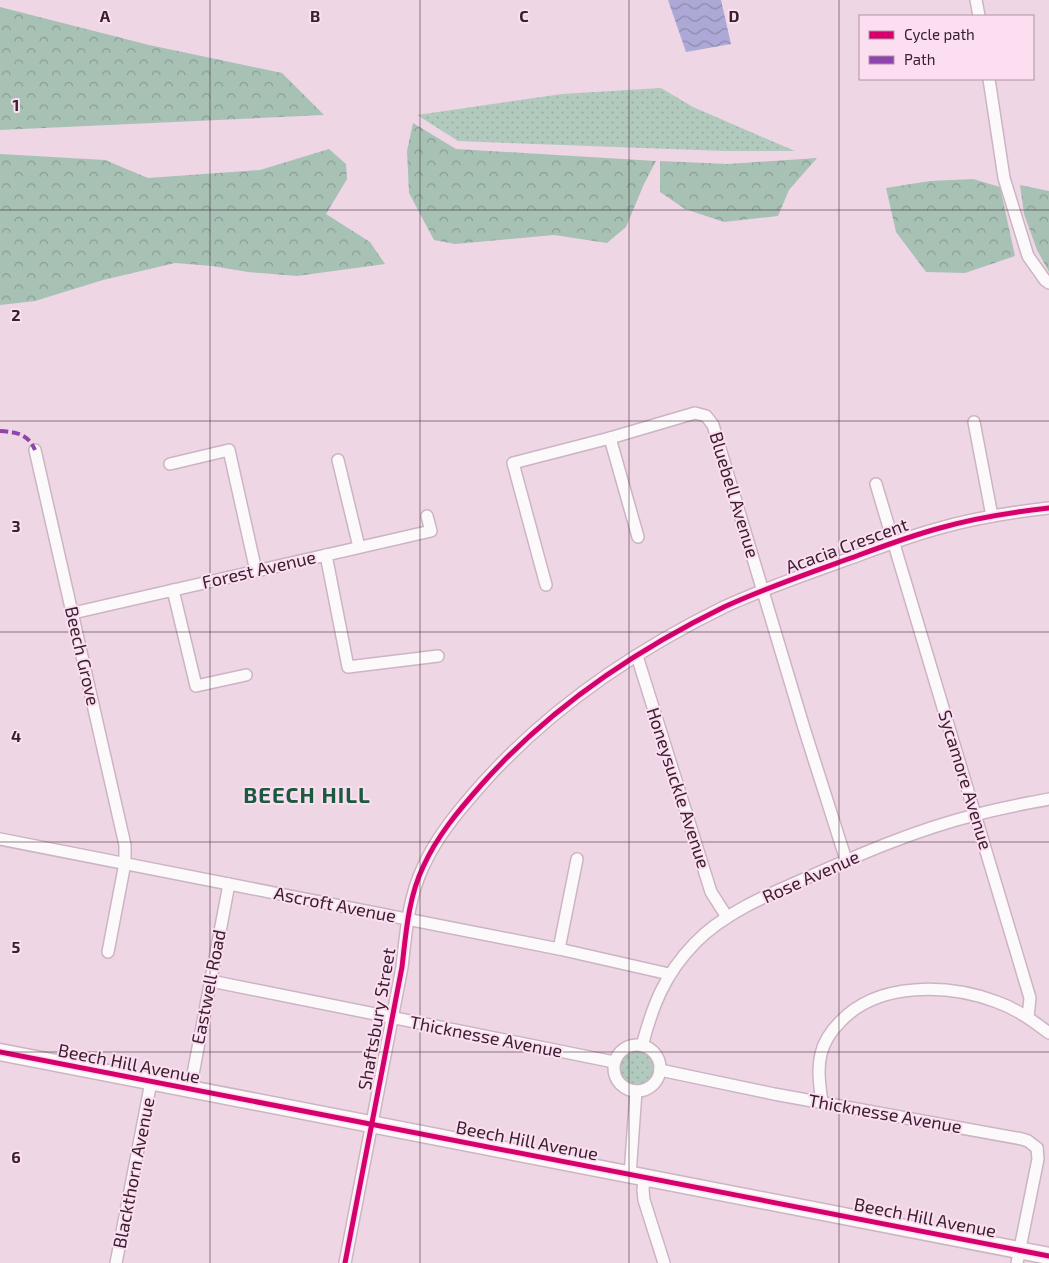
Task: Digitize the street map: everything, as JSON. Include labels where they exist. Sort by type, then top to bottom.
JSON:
[{"type":"street","points":[[976,0],[979,15]]},
{"type":"street","points":[[989,80],[1004,178],[1028,256],[1045,280],[1049,282]]},
{"type":"street","name":"Bluebell Avenue","points":[[546,585],[512,463],[610,438],[695,412],[706,416],[713,425],[804,728],[846,860]]},
{"type":"street","points":[[974,422],[992,516]]},
{"type":"street","points":[[610,438],[638,537]]},
{"type":"street","name":"Beech Grove","points":[[35,450],[125,845],[125,863],[108,952]]},
{"type":"street","points":[[170,464],[229,450],[256,571]]},
{"type":"street","points":[[338,460],[359,547]]},
{"type":"street","name":"Sycamore Avenue","points":[[876,484],[1030,998],[1028,1017]]},
{"type":"street","name":"Acacia Crescent","points":[[408,920],[414,890],[422,869],[434,845],[453,819],[515,749],[566,705],[599,680],[674,634],[726,607],[764,591],[894,543],[942,528],[992,516],[1049,508]]},
{"type":"street","name":"Forest Avenue","points":[[73,613],[431,531],[427,516]]},
{"type":"street","points":[[326,555],[348,667],[438,656]]},
{"type":"street","points":[[173,590],[196,686],[246,675]]},
{"type":"street","name":"Honeysuckle Avenue","points":[[637,656],[711,892],[727,917]]},
{"type":"street","name":"Rose Avenue","points":[[642,1046],[657,998],[669,974],[696,942],[727,917],[778,890],[846,860],[913,834],[975,814],[1049,799]]},
{"type":"street","name":"Ascroft Avenue","points":[[0,839],[559,949],[669,974]]},
{"type":"street","points":[[559,949],[577,859]]},
{"type":"street","name":"Eastwell Road","points":[[190,1090],[229,884]]},
{"type":"street","name":"Shaftsbury Street","points":[[345,1263],[402,967],[408,920]]},
{"type":"street","name":"Thicknesse Avenue","points":[[211,981],[614,1062]]},
{"type":"street","points":[[822,1103],[819,1066],[825,1042],[842,1019],[854,1009],[888,995],[933,989],[954,991],[997,1002],[1028,1017],[1049,1033]]},
{"type":"street","points":[[642,1046],[654,1052],[658,1058],[660,1070],[657,1079],[652,1085],[636,1092],[625,1088],[616,1078],[614,1062],[621,1051],[627,1047],[642,1046]]},
{"type":"street","name":"Beech Hill Avenue","points":[[0,1052],[637,1176],[1019,1256],[1049,1256]]},
{"type":"street","name":"Thicknesse Avenue","points":[[660,1070],[822,1103],[1022,1139],[1037,1148],[1049,1147]]},
{"type":"street","name":"Blackthorn Avenue","points":[[116,1263],[151,1082]]},
{"type":"street","points":[[636,1092],[637,1176],[664,1263]]},
{"type":"street","points":[[1019,1256],[1038,1159],[1037,1148]]},
{"type":"green space","points":[[0,7],[149,45],[282,73],[324,115],[0,130]]},
{"type":"green space","points":[[661,88],[693,107],[795,151],[724,151],[458,141],[417,115],[562,94]]},
{"type":"green space","points":[[413,123],[456,149],[656,161],[626,227],[607,243],[554,235],[455,244],[434,240],[409,193],[407,151]]},
{"type":"green space","points":[[329,149],[346,164],[347,179],[326,214],[370,242],[385,264],[297,276],[175,263],[103,280],[35,301],[0,305],[0,154],[105,160],[148,178],[260,170]]},
{"type":"green space","points":[[817,158],[789,190],[778,216],[724,222],[685,209],[660,192],[660,161],[728,164]]},
{"type":"green space","points":[[973,179],[1000,187],[1015,256],[965,273],[926,272],[896,232],[886,188],[930,181]]},
{"type":"green space","points":[[1020,185],[1049,191],[1049,272],[1037,250],[1024,214]]},
{"type":"green space","points":[[637,1051],[644,1052],[649,1056],[653,1061],[653,1075],[649,1080],[644,1084],[637,1085],[630,1084],[625,1080],[621,1075],[620,1068],[621,1061],[625,1056],[630,1052]]},
{"type":"water","points":[[668,0],[721,0],[731,44],[686,52]]},
{"type":"marked path","points":[[0,431],[12,432],[25,437],[35,450]]},
{"type":"cycle path","points":[[345,1263],[402,967],[408,916],[414,891],[423,867],[435,845],[482,784],[535,731],[594,684],[658,643],[724,607],[787,581],[884,546],[953,524],[1008,513],[1049,508]]},
{"type":"cycle path","points":[[0,1052],[1049,1256]]},
{"type":"district","name":"BEECH HILL","points":[[307,795]]}]
